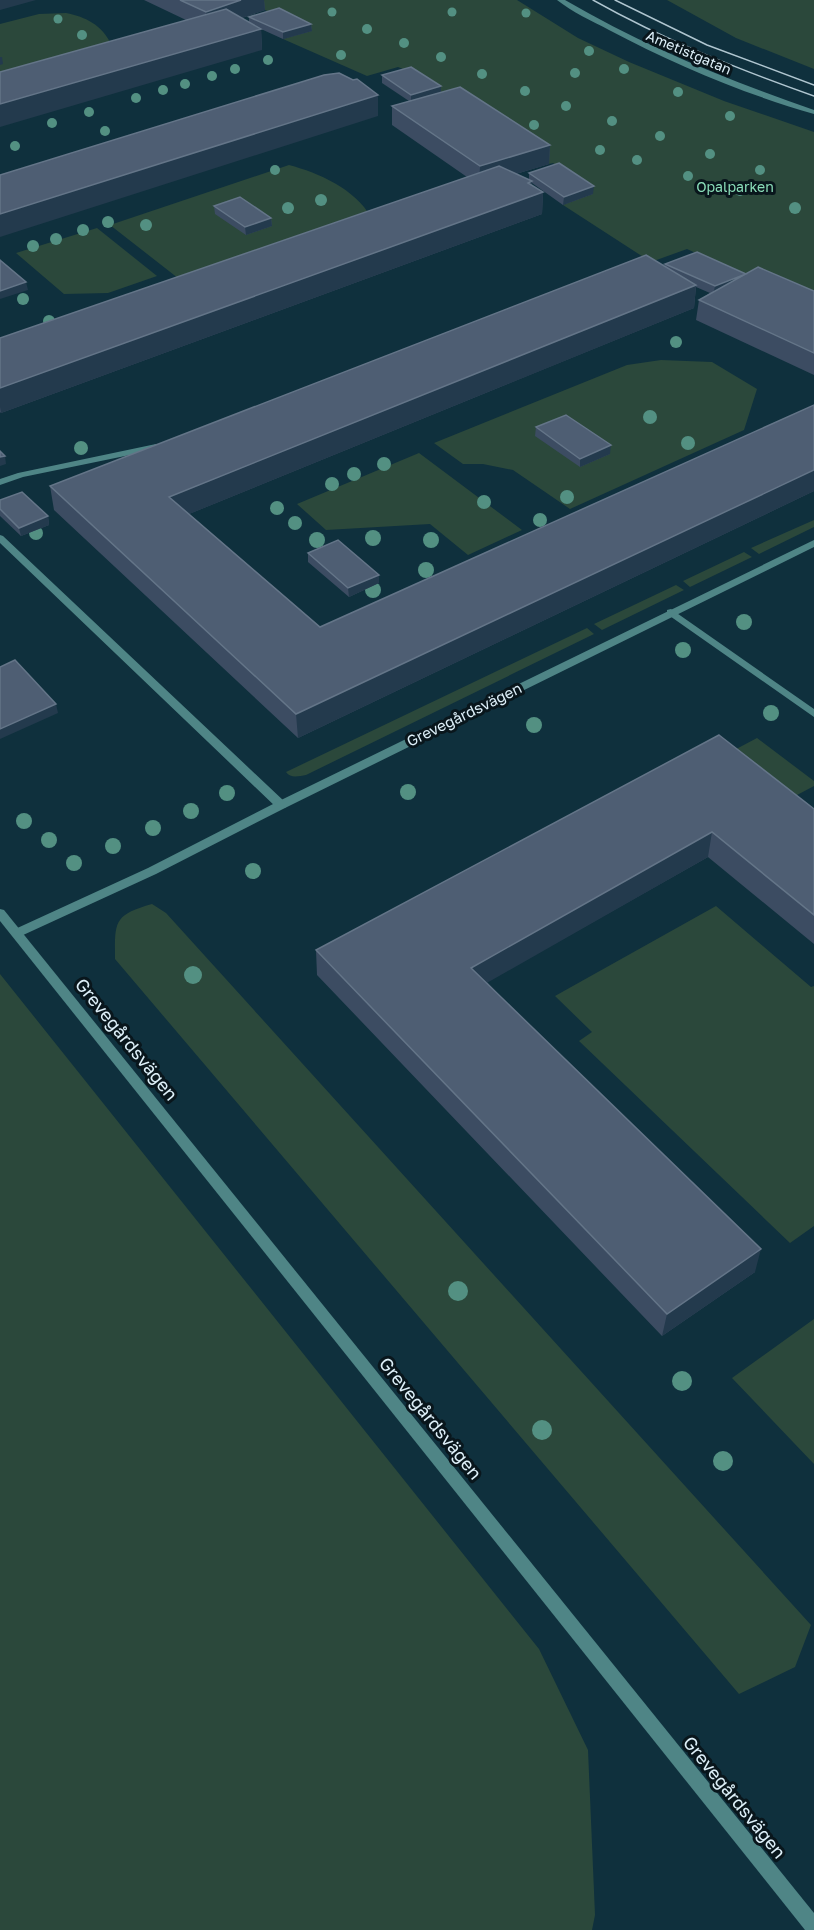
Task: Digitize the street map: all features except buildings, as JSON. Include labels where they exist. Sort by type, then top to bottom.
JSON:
[{"type":"street","name":"Ametistgatan","points":[[560,0],[618,33],[664,55],[714,76],[814,112]]},
{"type":"street","points":[[0,482],[21,475],[161,445]]},
{"type":"street","points":[[0,538],[281,805]]},
{"type":"street","name":"Grevegårdsvägen","points":[[17,933],[153,872],[281,805],[814,543]]},
{"type":"street","points":[[671,612],[814,714]]},
{"type":"street","name":"Grevegårdsvägen","points":[[0,913],[814,1927]]},
{"type":"green space","name":"Opalparken","points":[[243,0],[517,0],[578,38],[629,62],[724,101],[814,132],[814,313],[762,284],[687,249],[651,262],[563,205],[593,193],[553,163],[549,164],[413,73],[398,67],[367,76],[283,39],[311,31]]},
{"type":"green space","points":[[667,0],[814,0],[814,69],[736,38]]},
{"type":"green space","points":[[66,13],[93,23],[111,44],[0,82],[0,24],[39,14]]},
{"type":"green space","points":[[289,165],[324,178],[346,190],[356,198],[371,217],[183,282],[110,225]]},
{"type":"green space","points":[[97,228],[157,276],[108,293],[64,294],[16,253]]},
{"type":"green space","points":[[661,360],[712,362],[757,389],[744,430],[570,509],[513,470],[483,464],[463,464],[434,443],[627,365]]},
{"type":"green space","points":[[419,453],[522,530],[468,555],[430,524],[326,530],[297,504]]},
{"type":"green space","points":[[814,520],[814,527],[759,554],[751,548]]},
{"type":"green space","points":[[744,552],[752,557],[690,587],[683,581]]},
{"type":"green space","points":[[676,585],[684,590],[602,630],[594,624]]},
{"type":"green space","points":[[587,628],[594,634],[306,775],[293,776],[286,772]]},
{"type":"green space","points":[[757,738],[814,781],[814,786],[782,803],[723,756]]},
{"type":"green space","points":[[152,904],[166,913],[811,1625],[795,1667],[739,1694],[115,959],[116,928],[123,916]]},
{"type":"green space","points":[[716,906],[811,987],[814,986],[814,1226],[790,1243],[579,1041],[592,1032],[555,996]]},
{"type":"green space","points":[[0,974],[539,1649],[588,1750],[595,1915],[592,1930],[0,1930]]},
{"type":"green space","points":[[814,1319],[814,1464],[732,1378]]},
{"type":"tram line","points":[[593,0],[702,53],[814,96]]},
{"type":"tram line","points":[[615,0],[707,45],[814,85]]}]
